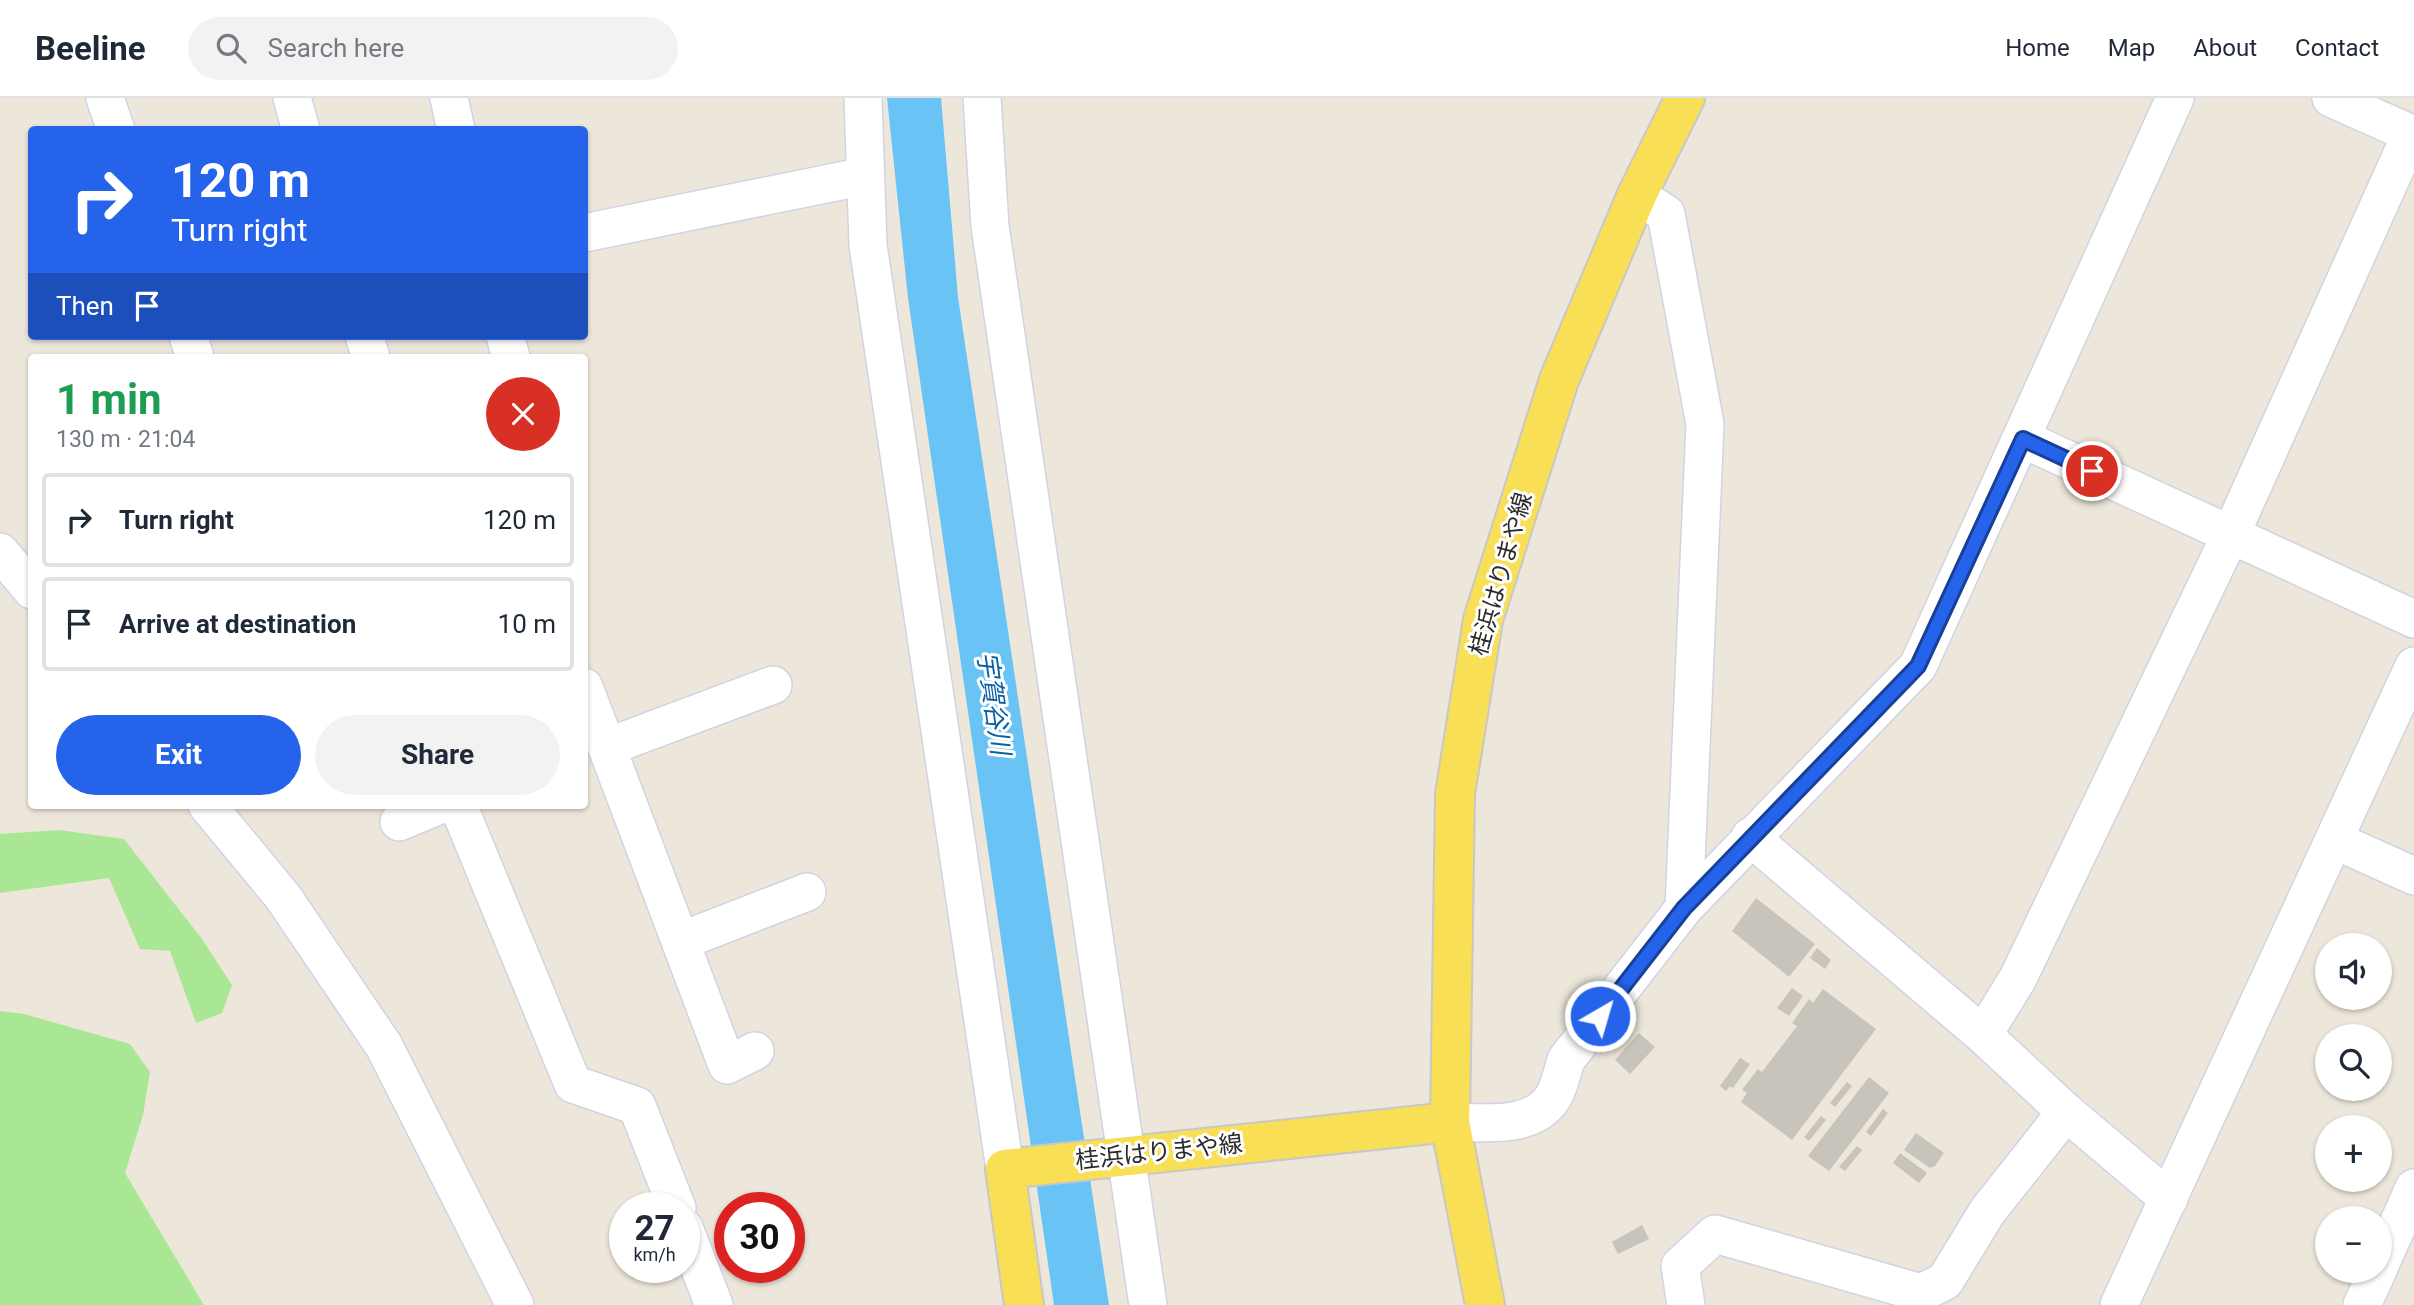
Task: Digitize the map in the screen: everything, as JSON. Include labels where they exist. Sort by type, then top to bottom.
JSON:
[{"type":"main road","name":"桂浜はりまや線","points":[[1485,1305],[1450,1122],[1455,794],[1483,620],[1559,380],[1637,195],[1685,98]]},
{"type":"main road","name":"桂浜はりまや線","points":[[1018,1167],[1450,1122]]},
{"type":"main road","points":[[1018,1167],[1024,1305]]},
{"type":"street","points":[[105,98],[115,126]]},
{"type":"street","points":[[292,98],[300,126]]},
{"type":"street","points":[[449,98],[455,126]]},
{"type":"street","points":[[863,98],[868,245],[1018,1167]]},
{"type":"street","points":[[982,98],[990,226],[1115,1156],[1149,1305]]},
{"type":"street","points":[[1450,1122],[1516,1120],[1543,1109],[1557,1089],[1566,1060],[1684,908],[1918,666],[2175,98]]},
{"type":"street","points":[[1983,1035],[2018,978],[2231,534],[2413,135],[2331,98]]},
{"type":"street","points":[[588,232],[865,176]]},
{"type":"street","points":[[1637,195],[1667,214],[1705,424],[1684,908]]},
{"type":"street","points":[[2023,439],[2414,619]]},
{"type":"street","points":[[0,552],[28,585]]},
{"type":"street","points":[[2119,1305],[2414,666]]},
{"type":"street","points":[[607,747],[773,685]]},
{"type":"street","points":[[588,697],[727,1065],[755,1051]]},
{"type":"street","points":[[210,809],[283,897],[384,1046],[515,1305]]},
{"type":"street","points":[[399,822],[430,809]]},
{"type":"street","points":[[460,809],[573,1084],[637,1106],[671,1192]]},
{"type":"street","points":[[1750,837],[1983,1035],[2066,1112],[2169,1199]]},
{"type":"street","points":[[2334,840],[2414,876]]},
{"type":"street","points":[[681,941],[807,892]]},
{"type":"street","points":[[1686,1305],[1680,1266],[1715,1234],[1921,1293],[1945,1281],[1987,1212],[2066,1112]]},
{"type":"street","points":[[2392,1238],[2414,1188]]},
{"type":"street","points":[[700,1269],[714,1305]]},
{"type":"street","points":[[2362,1305],[2372,1283]]},
{"type":"green space","points":[[59,830],[124,839],[202,939],[232,985],[222,1013],[196,1023],[170,951],[140,949],[109,878],[0,893],[0,834]]},
{"type":"green space","points":[[0,1011],[24,1014],[130,1044],[150,1072],[143,1115],[125,1173],[204,1305],[0,1305]]},
{"type":"water","name":"宇賀谷川","points":[[887,98],[941,98],[958,297],[1109,1305],[1054,1305],[908,298]]},
{"type":"building","points":[[1756,898],[1815,944],[1789,977],[1732,931]]},
{"type":"building","points":[[1817,948],[1831,960],[1825,969],[1810,958]]},
{"type":"building","points":[[1792,988],[1803,996],[1789,1016],[1777,1008]]},
{"type":"building","points":[[1823,989],[1876,1029],[1792,1140],[1741,1102],[1747,1093],[1742,1090],[1758,1069],[1762,1072],[1797,1026],[1792,1023],[1809,999],[1813,1003]]},
{"type":"building","points":[[1639,1033],[1655,1047],[1630,1074],[1615,1060]]},
{"type":"building","points":[[1740,1058],[1750,1064],[1733,1088],[1730,1086],[1726,1091],[1720,1086]]},
{"type":"building","points":[[1869,1077],[1889,1093],[1829,1171],[1808,1156]]},
{"type":"building","points":[[1847,1082],[1852,1086],[1835,1107],[1830,1103]]},
{"type":"building","points":[[1883,1109],[1888,1113],[1871,1136],[1866,1132]]},
{"type":"building","points":[[1821,1116],[1826,1120],[1809,1141],[1804,1137]]},
{"type":"building","points":[[1916,1133],[1944,1153],[1935,1166],[1930,1168],[1904,1150]]},
{"type":"building","points":[[1857,1146],[1862,1150],[1845,1171],[1839,1167]]},
{"type":"building","points":[[1900,1153],[1927,1173],[1919,1183],[1893,1163]]},
{"type":"building","points":[[1642,1225],[1649,1239],[1618,1254],[1612,1242]]},
{"type":"route","points":[[1600,1016],[1684,908],[1918,666],[2023,439],[2092,471]]}]
